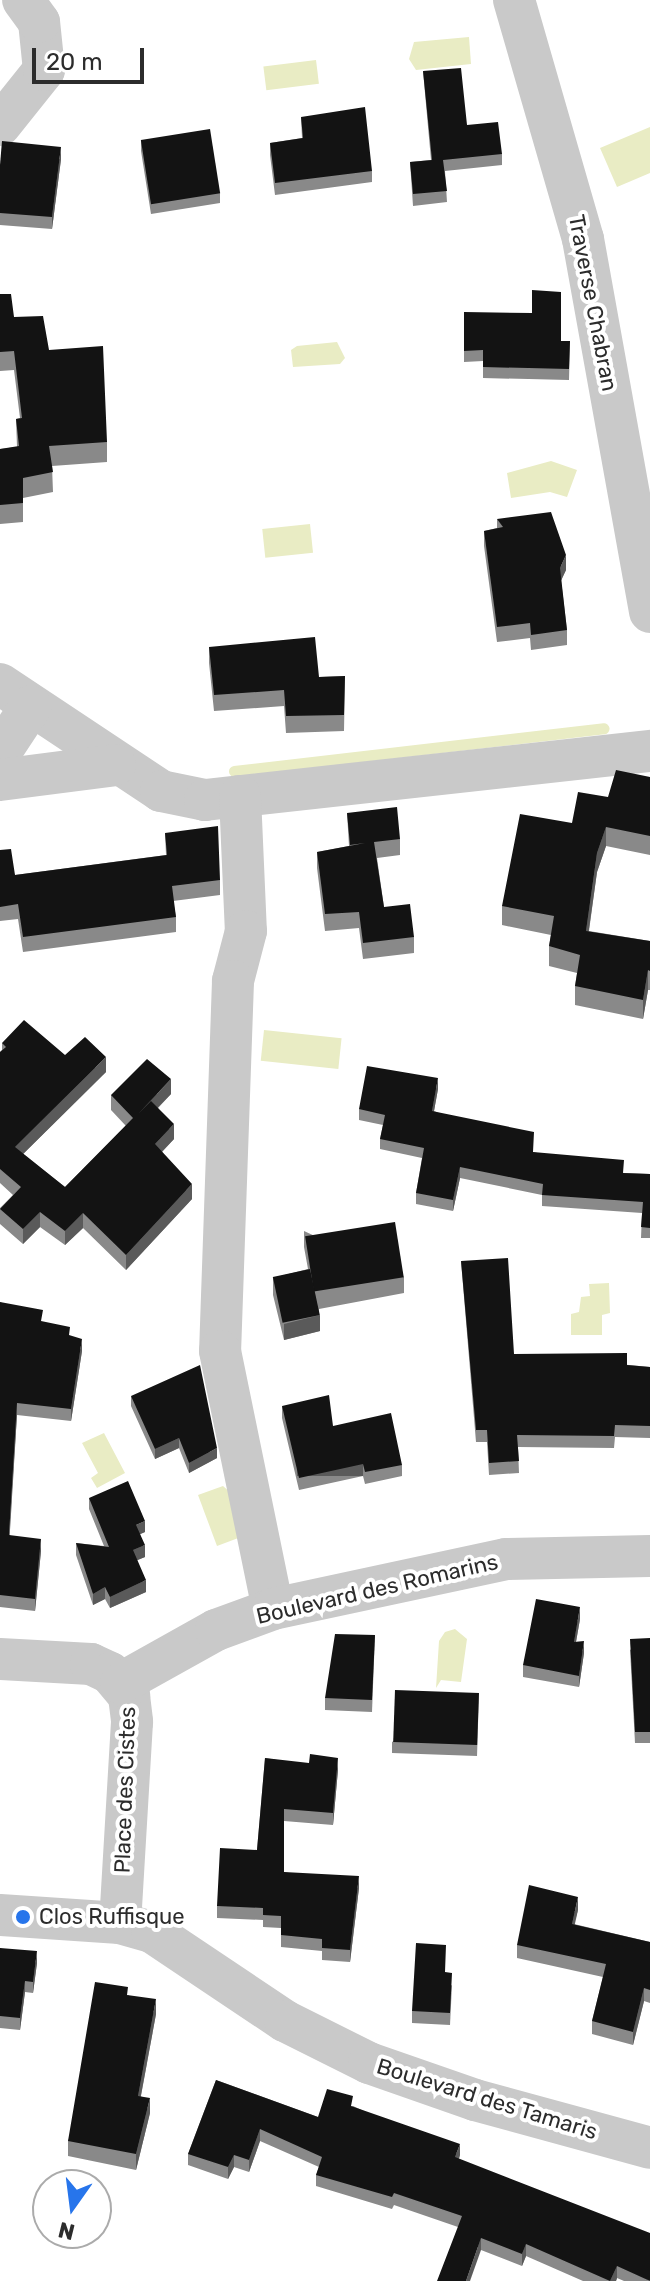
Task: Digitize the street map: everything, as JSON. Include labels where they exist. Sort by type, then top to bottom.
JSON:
[{"type":"street","points":[[0,125],[25,99],[44,70],[39,22],[23,0]]},
{"type":"street","name":"Traverse Chabran","points":[[514,0],[583,239],[650,612]]},
{"type":"street","points":[[0,753],[12,742],[15,695]]},
{"type":"street","points":[[15,695],[115,765],[161,791],[205,800],[650,751]]},
{"type":"street","points":[[0,780],[115,765]]},
{"type":"street","points":[[240,796],[246,931],[233,981],[220,1351],[273,1609]]},
{"type":"street","name":"Boulevard des Romarins","points":[[121,1683],[216,1630],[273,1609],[506,1559],[650,1556]]},
{"type":"street","points":[[0,1659],[91,1664],[121,1683]]},
{"type":"street","name":"Place des Cistes","points":[[120,1923],[132,1722],[129,1696],[121,1683]]},
{"type":"street","points":[[0,1915],[120,1923]]},
{"type":"street","name":"Boulevard des Tamaris","points":[[120,1923],[152,1932],[285,2021],[369,2063],[475,2100],[650,2148]]},
{"type":"shaded area","points":[[469,37],[471,64],[416,70],[409,59],[414,42]]},
{"type":"shaded area","points":[[316,60],[319,84],[266,90],[263,66]]},
{"type":"shaded area","points":[[650,127],[650,173],[617,187],[600,148]]},
{"type":"shaded area","points":[[337,342],[345,358],[340,364],[293,367],[291,350],[297,346]]},
{"type":"shaded area","points":[[551,461],[577,470],[567,497],[550,492],[511,498],[507,473]]},
{"type":"shaded area","points":[[310,524],[313,553],[265,558],[262,529]]},
{"type":"shaded area","points":[[264,1030],[342,1038],[338,1069],[261,1061]]},
{"type":"shaded area","points":[[609,1283],[610,1313],[602,1315],[602,1335],[571,1335],[571,1314],[579,1312],[581,1297],[590,1296],[589,1284]]},
{"type":"shaded area","points":[[104,1433],[125,1473],[97,1488],[91,1478],[98,1473],[82,1443]]},
{"type":"shaded area","points":[[223,1486],[231,1493],[241,1537],[217,1546],[198,1495]]},
{"type":"shaded area","points":[[455,1629],[467,1639],[461,1682],[441,1680],[436,1688],[439,1641],[445,1632]]},
{"type":"building","points":[[461,68],[467,125],[498,122],[502,154],[443,160],[447,191],[413,194],[410,162],[432,160],[423,71]]},
{"type":"building","points":[[365,107],[372,171],[275,183],[270,143],[303,138],[301,117]]},
{"type":"building","points":[[210,129],[220,193],[151,204],[141,140]]},
{"type":"building","points":[[2,141],[61,147],[52,217],[0,213]]},
{"type":"building","points":[[532,290],[561,292],[561,341],[570,341],[569,369],[483,367],[483,350],[464,351],[464,312],[532,313]]},
{"type":"building","points":[[0,294],[11,294],[14,317],[43,316],[49,350],[103,346],[107,442],[49,446],[53,472],[23,478],[23,503],[0,505],[0,449],[19,446],[16,419],[22,418],[14,351],[0,352]]},
{"type":"building","points":[[551,512],[566,555],[560,568],[567,630],[531,635],[530,623],[497,627],[484,531],[503,527],[497,519]]},
{"type":"building","points":[[315,637],[319,677],[345,676],[344,715],[286,716],[284,690],[214,695],[209,647]]},
{"type":"building","points":[[616,770],[650,777],[650,836],[606,827],[597,853],[586,931],[650,941],[650,971],[643,1000],[575,986],[580,955],[549,946],[554,916],[502,906],[520,814],[572,823],[578,792],[608,797]]},
{"type":"building","points":[[397,807],[400,839],[374,842],[384,907],[410,904],[414,937],[363,943],[359,912],[325,914],[317,852],[365,843],[350,845],[347,813]]},
{"type":"building","points":[[218,826],[220,880],[172,886],[176,917],[23,937],[18,904],[0,907],[0,850],[11,849],[15,875],[167,855],[165,833]]},
{"type":"building","points":[[24,1020],[65,1055],[85,1037],[106,1057],[15,1147],[65,1187],[133,1118],[111,1095],[147,1059],[171,1079],[139,1113],[151,1101],[174,1124],[155,1144],[192,1184],[126,1255],[83,1213],[65,1231],[40,1212],[23,1229],[0,1209],[21,1187],[0,1169],[0,1052],[6,1047],[2,1043]]},
{"type":"building","points":[[367,1066],[438,1078],[432,1111],[534,1132],[533,1152],[624,1160],[623,1173],[650,1174],[650,1228],[641,1227],[643,1202],[542,1195],[543,1184],[460,1167],[453,1200],[416,1193],[424,1148],[380,1139],[385,1115],[359,1109]]},
{"type":"building","points":[[395,1222],[404,1277],[314,1292],[305,1236]]},
{"type":"building","points":[[508,1258],[514,1354],[627,1353],[627,1365],[650,1367],[650,1426],[615,1425],[614,1436],[517,1435],[519,1461],[489,1463],[487,1430],[476,1430],[461,1261]]},
{"type":"building","points":[[310,1269],[320,1315],[283,1323],[273,1277]]},
{"type":"building","points":[[0,1302],[43,1310],[41,1321],[70,1327],[69,1335],[82,1339],[71,1409],[17,1403],[9,1535],[41,1539],[35,1599],[0,1595]]},
{"type":"building","points":[[200,1365],[217,1448],[189,1463],[179,1438],[155,1449],[131,1396]]},
{"type":"building","points":[[329,1395],[333,1426],[391,1413],[402,1465],[365,1472],[363,1464],[299,1478],[282,1406]]},
{"type":"building","points":[[128,1481],[145,1521],[136,1525],[145,1545],[133,1550],[146,1580],[110,1597],[105,1587],[93,1594],[76,1543],[109,1547],[89,1498]]},
{"type":"building","points":[[536,1599],[580,1607],[574,1642],[584,1641],[579,1676],[523,1665]]},
{"type":"building","points":[[335,1634],[375,1635],[372,1700],[325,1698]]},
{"type":"building","points":[[650,1638],[650,1732],[635,1732],[630,1639]]},
{"type":"building","points":[[395,1690],[479,1693],[477,1745],[393,1742]]},
{"type":"building","points":[[310,1754],[338,1758],[333,1813],[284,1809],[284,1872],[359,1876],[350,1950],[322,1948],[322,1939],[281,1935],[281,1916],[263,1915],[263,1908],[217,1906],[220,1848],[257,1850],[265,1758],[309,1763]]},
{"type":"building","points":[[529,1885],[578,1897],[572,1924],[650,1942],[650,1990],[644,1988],[633,2032],[592,2021],[606,1964],[517,1945]]},
{"type":"building","points":[[416,1943],[446,1945],[445,1972],[452,1973],[450,2013],[412,2011]]},
{"type":"building","points":[[0,1948],[37,1951],[33,1982],[25,1981],[20,2018],[0,2016]]},
{"type":"building","points":[[95,1982],[128,1987],[127,1995],[156,1999],[138,2096],[150,2098],[136,2154],[68,2141]]},
{"type":"building","points":[[216,2080],[318,2117],[327,2089],[353,2096],[351,2106],[460,2144],[455,2157],[650,2233],[650,2281],[617,2266],[610,2281],[526,2244],[522,2254],[481,2238],[466,2281],[437,2281],[462,2216],[394,2193],[392,2197],[316,2175],[322,2157],[260,2129],[249,2160],[234,2155],[228,2167],[188,2154]]},
{"type":"waterway","points":[[234,771],[604,728]]},
{"type":"place","name":"Clos Ruffisque","points":[[23,1917]]}]
